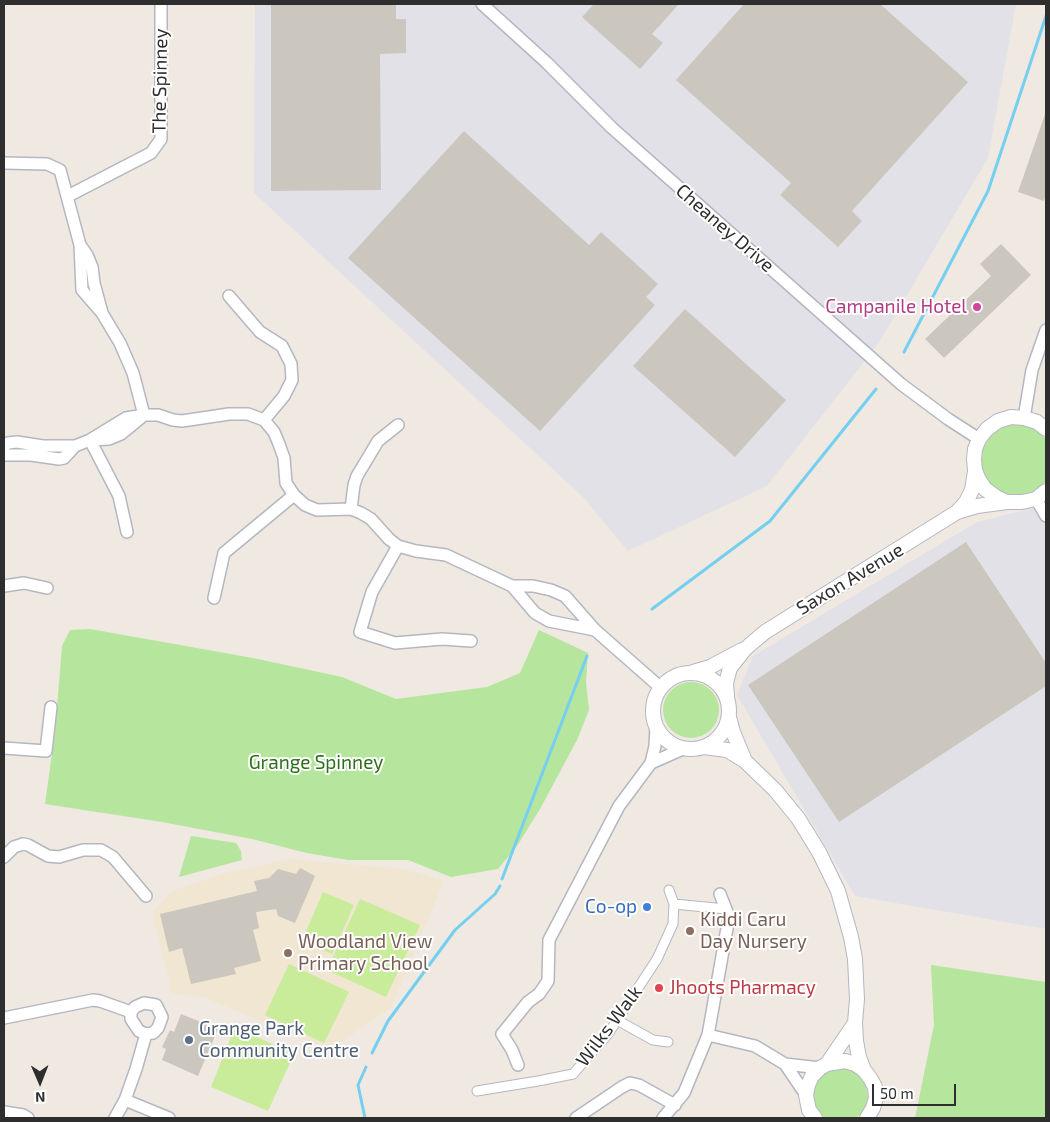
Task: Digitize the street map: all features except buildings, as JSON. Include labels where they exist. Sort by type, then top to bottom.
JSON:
[{"type":"street","name":"The Spinney","points":[[68,196],[151,153],[161,139],[161,4]]},
{"type":"street","name":"Cheaney Drive","points":[[482,4],[546,62],[612,128],[901,384],[948,419],[979,439]]},
{"type":"street","points":[[4,164],[47,164],[60,170],[80,245],[82,290],[102,313],[120,343],[133,373],[144,415]]},
{"type":"street","points":[[229,296],[260,332],[282,346],[292,364],[292,380],[284,396],[264,420]]},
{"type":"street","points":[[1024,418],[1032,370],[1046,330]]},
{"type":"street","points":[[4,446],[8,443],[17,442],[43,446],[75,446],[90,440],[126,418],[144,415],[158,415],[182,421],[229,414],[248,414],[264,420],[274,432],[284,458],[286,483],[294,495],[305,505],[317,510],[351,509],[372,520],[398,546],[416,551],[446,555],[512,586],[535,613],[548,621],[595,630]]},
{"type":"street","points":[[979,439],[987,429],[998,421],[1011,418],[1024,418],[1036,422],[1046,429]]},
{"type":"street","points":[[351,509],[357,476],[378,441],[398,425]]},
{"type":"street","name":"Saxon Avenue","points":[[957,512],[966,502],[972,490],[975,470],[974,459],[979,439]]},
{"type":"street","points":[[90,440],[119,496],[127,532]]},
{"type":"street","points":[[4,455],[31,455],[58,459],[64,458],[75,446]]},
{"type":"street","points":[[975,470],[985,489],[1007,502]]},
{"type":"street","points":[[214,598],[224,553],[294,495]]},
{"type":"street","points":[[1041,495],[1046,516]]},
{"type":"street","name":"Saxon Avenue","points":[[691,672],[710,667],[745,649],[773,626],[957,512],[977,506],[1022,502],[1041,495]]},
{"type":"street","points":[[398,546],[372,592],[360,632],[395,643],[442,639],[471,641]]},
{"type":"street","points":[[4,586],[24,583],[47,588]]},
{"type":"street","points":[[512,586],[534,586],[565,596],[595,630],[661,688]]},
{"type":"street","name":"Saxon Avenue","points":[[727,696],[726,682],[730,668],[745,649]]},
{"type":"street","points":[[518,1065],[512,1050],[502,1034],[528,1002],[539,994],[548,981],[549,940],[619,806],[651,763],[655,746],[656,726],[653,713],[655,700],[661,688],[669,679],[691,672],[703,674],[721,687],[727,696],[733,732],[745,761]]},
{"type":"street","points":[[4,748],[46,751],[51,707]]},
{"type":"street","points":[[656,726],[663,736],[673,744],[695,749],[704,747],[720,736],[726,727],[729,716]]},
{"type":"street","points":[[704,747],[727,750],[745,761],[775,790],[798,818],[819,852],[838,890],[855,959],[857,999],[855,1023],[859,1057],[864,1070],[872,1082],[876,1098],[867,1118]]},
{"type":"street","points":[[651,763],[685,748]]},
{"type":"street","points":[[4,857],[14,847],[24,844],[28,844],[48,856],[59,857],[83,850],[101,850],[113,857],[146,896]]},
{"type":"street","points":[[668,890],[674,904],[726,908]]},
{"type":"street","points":[[663,1118],[684,1092],[708,1035],[729,917],[720,894]]},
{"type":"street","name":"Wilks Walk","points":[[477,1091],[538,1082],[573,1074],[608,1034],[657,960],[673,924],[674,904]]},
{"type":"street","points":[[4,1018],[93,1000],[100,1000],[131,1012]]},
{"type":"street","points":[[144,1003],[156,1005],[162,1017],[161,1024],[153,1033],[146,1034],[135,1025],[131,1018],[131,1012],[135,1007],[144,1003]]},
{"type":"street","points":[[617,1020],[652,1040],[668,1042]]},
{"type":"street","points":[[802,1118],[808,1085],[812,1076],[824,1066],[855,1023]]},
{"type":"street","points":[[115,1118],[136,1069],[146,1034]]},
{"type":"street","points":[[708,1035],[755,1046],[785,1064],[824,1066],[845,1061],[855,1064],[864,1070]]},
{"type":"street","points":[[785,1064],[815,1118]]},
{"type":"street","points":[[576,1118],[630,1083],[639,1084],[675,1105]]},
{"type":"street","points":[[124,1100],[169,1118]]},
{"type":"street","points":[[4,1112],[23,1115],[28,1118]]},
{"type":"shaded area","points":[[255,4],[1016,4],[988,158],[878,344],[767,486],[628,551],[583,497],[254,193]]},
{"type":"shaded area","points":[[1046,505],[1046,929],[855,896],[737,695],[753,656],[977,522]]},
{"type":"shaded area","name":"Woodland View Primary School","points":[[290,859],[404,869],[444,881],[391,1008],[329,1050],[206,998],[172,993],[152,913],[172,891],[226,873]]},
{"type":"green space","points":[[1013,424],[1029,426],[1046,439],[1046,481],[1036,491],[1013,496],[998,491],[986,480],[981,465],[983,449],[991,435],[997,430]]},
{"type":"green space","name":"Grange Spinney","points":[[90,629],[253,658],[342,677],[396,699],[487,687],[520,673],[539,630],[588,653],[586,682],[589,710],[577,740],[540,809],[517,846],[498,869],[451,877],[408,860],[348,860],[162,822],[45,804],[55,732],[62,646],[70,630]]},
{"type":"green space","points":[[691,682],[702,684],[711,690],[717,699],[719,710],[717,721],[711,730],[702,736],[691,738],[680,736],[671,730],[665,721],[663,710],[665,699],[671,690],[680,684]]},
{"type":"green space","points":[[191,836],[236,843],[241,851],[242,860],[179,877]]},
{"type":"green space","points":[[323,892],[354,905],[332,954],[302,941]]},
{"type":"green space","points":[[360,899],[420,925],[386,997],[327,970]]},
{"type":"green space","points":[[289,964],[349,992],[324,1043],[265,1015]]},
{"type":"green space","points":[[931,965],[1046,982],[1046,1118],[915,1118],[934,1025]]},
{"type":"green space","points":[[235,1027],[294,1054],[268,1111],[211,1087]]},
{"type":"green space","points":[[844,1068],[852,1070],[865,1081],[868,1097],[866,1105],[862,1113],[856,1118],[824,1118],[814,1106],[812,1098],[816,1082],[828,1070]]},
{"type":"waterway","points":[[904,352],[988,191],[1046,16]]},
{"type":"waterway","points":[[652,609],[770,521],[876,389]]},
{"type":"waterway","points":[[502,879],[587,656]]},
{"type":"waterway","points":[[372,1053],[388,1021],[455,930],[495,894],[500,886]]},
{"type":"waterway","points":[[365,1118],[358,1085],[366,1067]]},
{"type":"place","name":"Campanile Hotel","points":[[977,307]]},
{"type":"place","name":"Co-op","points":[[647,907]]},
{"type":"place","name":"Kiddi Caru Day Nursery","points":[[690,931]]},
{"type":"place","name":"Woodland View Primary School","points":[[288,953]]},
{"type":"place","name":"Jhoots Pharmacy","points":[[659,988]]},
{"type":"place","name":"Grange Park Community Centre","points":[[189,1040]]}]
